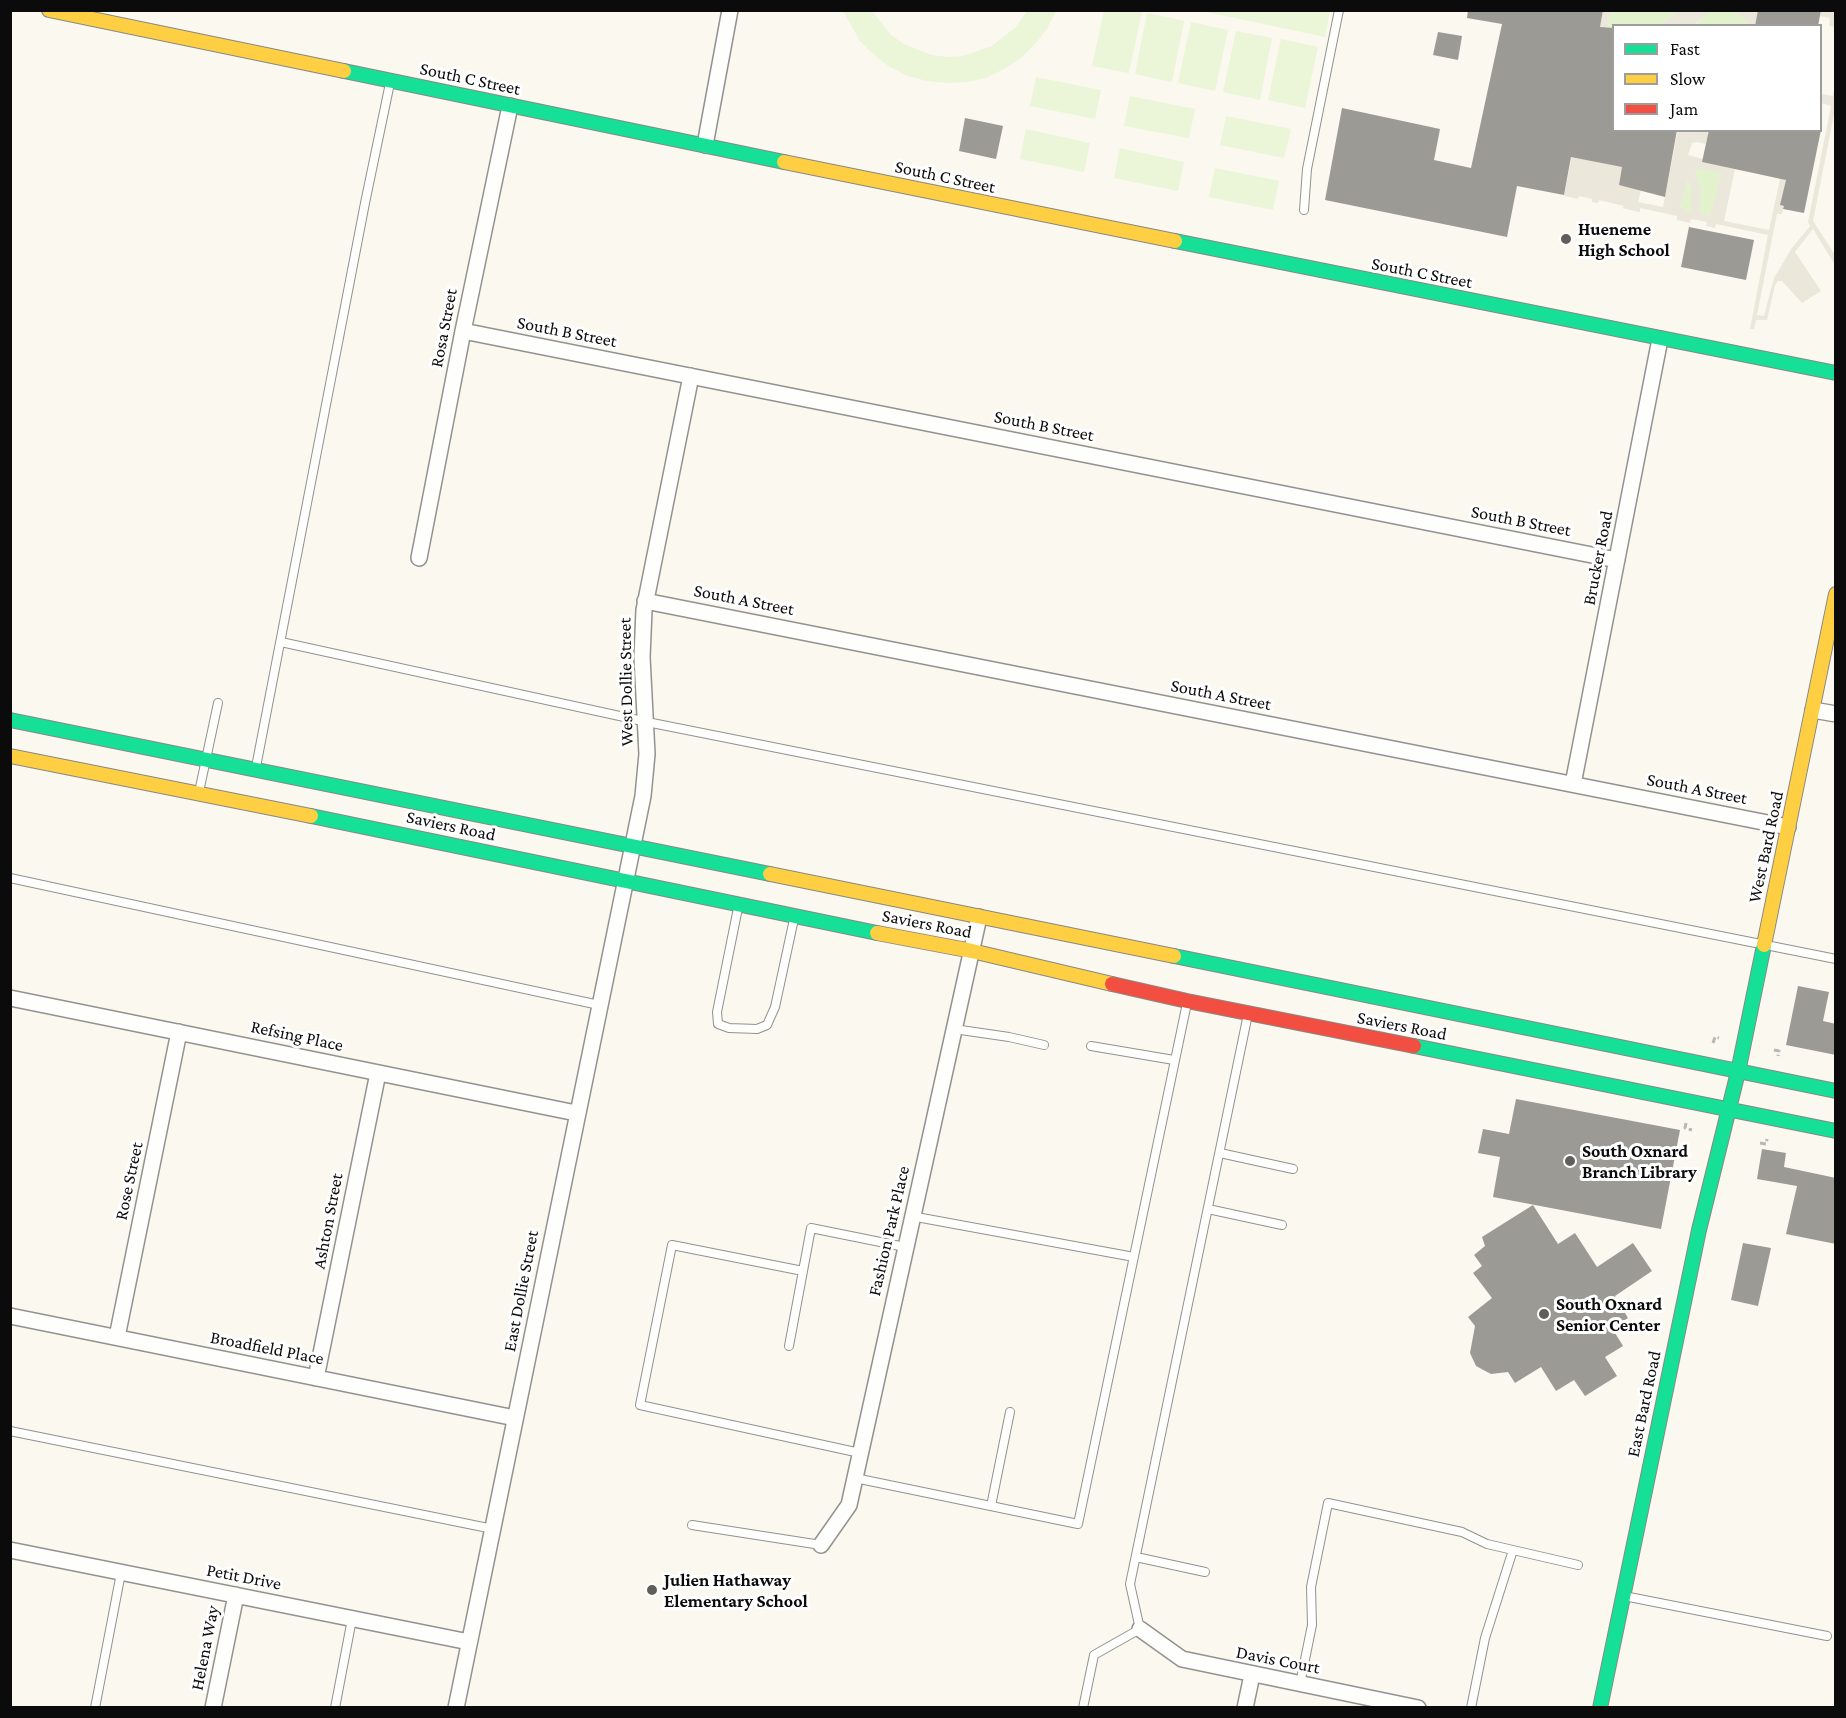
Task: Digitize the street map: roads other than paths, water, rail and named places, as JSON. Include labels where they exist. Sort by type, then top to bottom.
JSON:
[{"type":"main road","name":"South C Street","points":[[49,10],[510,106],[1836,373]]},
{"type":"main road","name":"West Bard Road","points":[[1728,1108],[1738,1072],[1836,594]]},
{"type":"main road","name":"Saviers Road","points":[[10,720],[1836,1091]]},
{"type":"main road","name":"Saviers Road","points":[[10,756],[364,826],[795,917],[972,951],[1187,1001],[1836,1131]]},
{"type":"main road","name":"East Bard Road","points":[[1600,1707],[1696,1242],[1728,1108]]},
{"type":"street","points":[[705,145],[730,10]]},
{"type":"street","name":"Rosa Street","points":[[419,558],[510,106]]},
{"type":"street","name":"South B Street","points":[[463,331],[1617,560]]},
{"type":"street","name":"Brucker Road","points":[[1573,784],[1660,339]]},
{"type":"street","name":"West Dollie Street","points":[[625,882],[643,796],[647,754],[642,657],[645,601],[691,376]]},
{"type":"street","name":"South A Street","points":[[645,601],[1788,827]]},
{"type":"street","points":[[1813,710],[1836,714]]},
{"type":"street","name":"East Dollie Street","points":[[456,1707],[625,882]]},
{"type":"street","name":"Fashion Park Place","points":[[820,1545],[849,1505],[911,1216],[979,917]]},
{"type":"street","name":"Refsing Place","points":[[10,998],[576,1113]]},
{"type":"street","name":"Rose Street","points":[[117,1337],[179,1032]]},
{"type":"street","name":"Ashton Street","points":[[316,1378],[378,1072]]},
{"type":"street","name":"Broadfield Place","points":[[10,1316],[515,1418]]},
{"type":"street","name":"Petit Drive","points":[[10,1550],[469,1642]]},
{"type":"street","name":"Helena Way","points":[[213,1707],[236,1595]]},
{"type":"street","name":"Davis Court","points":[[1140,1629],[1182,1659],[1418,1707]]},
{"type":"street","points":[[1245,1707],[1252,1675]]},
{"type":"lane","points":[[1304,210],[1307,169],[1339,10]]},
{"type":"lane","points":[[256,771],[365,203],[391,81]]},
{"type":"lane","points":[[281,642],[647,722],[1836,959]]},
{"type":"lane","points":[[199,794],[218,704]]},
{"type":"lane","points":[[10,878],[599,1005]]},
{"type":"lane","points":[[738,905],[717,1012],[718,1024],[729,1028],[757,1029],[767,1025],[775,1007],[795,917]]},
{"type":"lane","points":[[855,1478],[1078,1524],[1187,1001]]},
{"type":"lane","points":[[1083,1707],[1094,1655],[1140,1629],[1131,1584],[1248,1013]]},
{"type":"lane","points":[[954,1029],[1010,1037],[1044,1045]]},
{"type":"lane","points":[[1091,1046],[1174,1060]]},
{"type":"lane","points":[[1220,1153],[1293,1169]]},
{"type":"lane","points":[[1208,1209],[1282,1224]]},
{"type":"lane","points":[[911,1216],[1134,1257]]},
{"type":"lane","points":[[789,1346],[812,1228],[905,1247]]},
{"type":"lane","points":[[803,1271],[672,1245],[640,1405],[860,1453]]},
{"type":"lane","points":[[991,1506],[1010,1412]]},
{"type":"lane","points":[[10,1431],[493,1529]]},
{"type":"lane","points":[[1300,1684],[1312,1625],[1311,1587],[1328,1503],[1462,1532],[1487,1544],[1578,1565]]},
{"type":"lane","points":[[692,1525],[820,1545]]},
{"type":"lane","points":[[1471,1707],[1485,1638],[1513,1550]]},
{"type":"lane","points":[[1136,1557],[1205,1572]]},
{"type":"lane","points":[[95,1707],[121,1573]]},
{"type":"lane","points":[[1623,1596],[1827,1636]]},
{"type":"lane","points":[[335,1707],[352,1619]]},
{"type":"place","name":"Hueneme High School","points":[[1566,239]]},
{"type":"place","name":"South Oxnard Branch Library","points":[[1570,1161]]},
{"type":"place","name":"South Oxnard Senior Center","points":[[1544,1314]]},
{"type":"place","name":"Julien Hathaway Elementary School","points":[[652,1590]]}]
